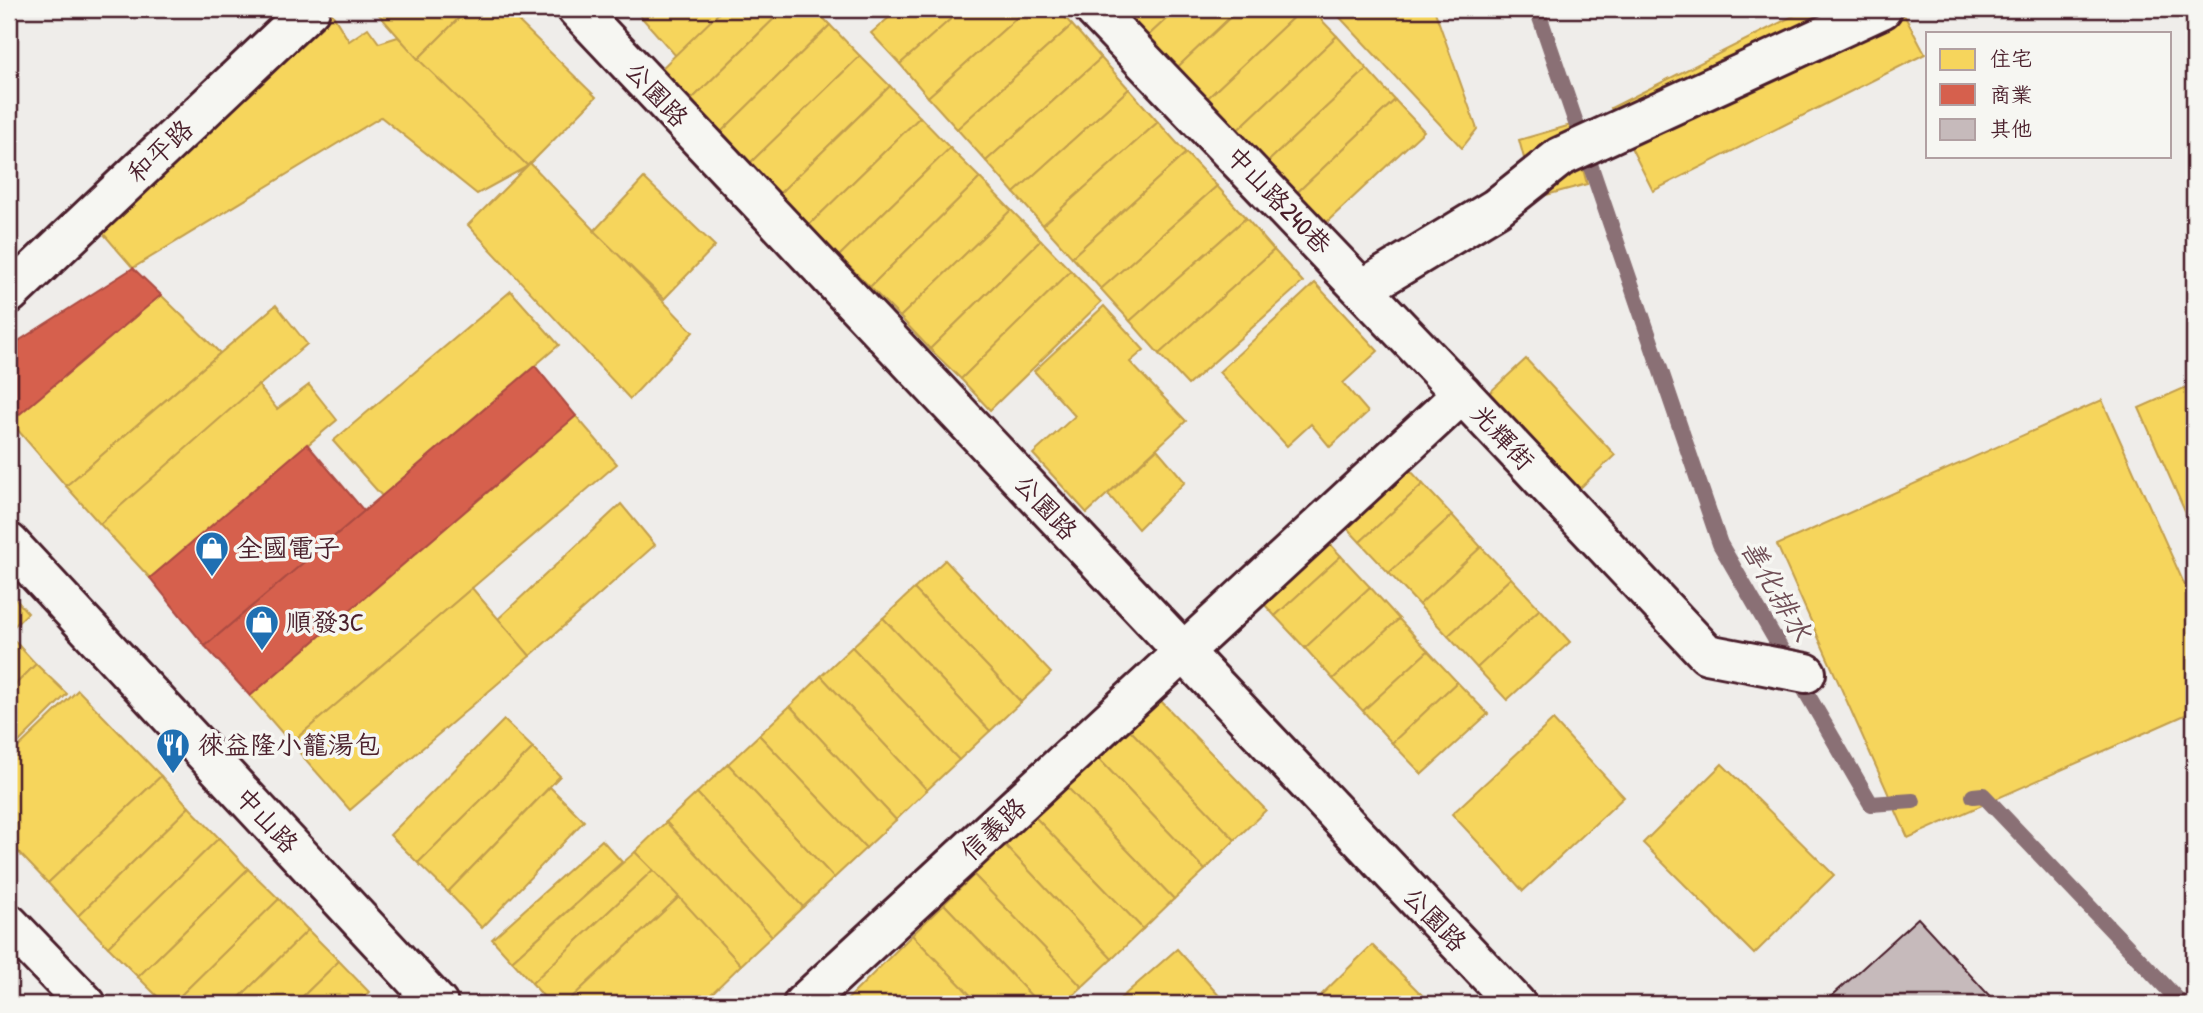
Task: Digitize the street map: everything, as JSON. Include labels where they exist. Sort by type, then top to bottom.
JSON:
[{"type":"street","name":"和平路","points":[[9,294],[310,9]]},
{"type":"street","name":"公園路","points":[[577,9],[1516,1004]]},
{"type":"street","name":"中山路240巷","points":[[1094,9],[1364,288],[1462,394]]},
{"type":"street","points":[[1364,288],[1496,208],[1560,156],[1882,9]]},
{"type":"street","name":"光輝街","points":[[1183,653],[1462,394],[1707,654],[1806,673]]},
{"type":"street","name":"中山路","points":[[9,543],[439,1004]]},
{"type":"street","name":"信義路","points":[[803,1004],[1183,653]]},
{"type":"street","points":[[9,924],[86,1004]]},
{"type":"building: 住宅","points":[[329,9],[349,41],[368,28],[379,43],[398,37],[528,166],[477,194],[381,117],[133,268],[102,232]]},
{"type":"building: 住宅","points":[[374,9],[468,9],[418,59]]},
{"type":"building: 住宅","points":[[468,9],[506,9],[596,97],[528,166],[418,59]]},
{"type":"building: 住宅","points":[[634,9],[723,9],[676,56]]},
{"type":"building: 住宅","points":[[723,9],[784,9],[689,102],[659,71]]},
{"type":"building: 住宅","points":[[784,9],[815,9],[830,25],[720,133],[689,102]]},
{"type":"building: 住宅","points":[[899,9],[962,9],[900,64],[871,33]]},
{"type":"building: 住宅","points":[[962,9],[1027,9],[928,97],[900,64]]},
{"type":"building: 住宅","points":[[1027,9],[1057,9],[1072,25],[957,129],[928,97]]},
{"type":"building: 住宅","points":[[1113,9],[1177,9],[1135,48]]},
{"type":"building: 住宅","points":[[1177,9],[1239,9],[1165,79],[1135,48]]},
{"type":"building: 住宅","points":[[1239,9],[1302,9],[1194,111],[1165,79]]},
{"type":"building: 住宅","points":[[1302,9],[1311,9],[1337,36],[1225,142],[1194,111]]},
{"type":"building: 住宅","points":[[1332,9],[1434,9],[1477,129],[1462,148]]},
{"type":"building: 住宅","points":[[1807,9],[1901,9],[1925,54],[1653,191],[1611,108]]},
{"type":"building: 住宅","points":[[830,25],[860,56],[749,164],[720,133]]},
{"type":"building: 住宅","points":[[1072,25],[1101,58],[986,161],[957,129]]},
{"type":"building: 住宅","points":[[1337,36],[1367,69],[1256,173],[1225,142]]},
{"type":"building: 住宅","points":[[860,56],[890,86],[779,194],[749,164]]},
{"type":"building: 住宅","points":[[1101,58],[1129,89],[1014,193],[986,161]]},
{"type":"building: 住宅","points":[[1367,69],[1395,100],[1285,204],[1256,173]]},
{"type":"building: 住宅","points":[[890,86],[920,117],[809,225],[779,194]]},
{"type":"building: 住宅","points":[[1129,89],[1158,122],[1043,225],[1014,193]]},
{"type":"building: 住宅","points":[[1395,100],[1424,131],[1314,234],[1285,204]]},
{"type":"building: 住宅","points":[[920,117],[950,148],[839,256],[809,225]]},
{"type":"building: 住宅","points":[[1158,122],[1186,153],[1072,257],[1043,225]]},
{"type":"building: 住宅","points":[[1571,125],[1587,184],[1535,198],[1519,140]]},
{"type":"building: 住宅","points":[[950,148],[980,178],[870,287],[839,256]]},
{"type":"building: 住宅","points":[[1186,153],[1217,186],[1101,289],[1072,257]]},
{"type":"building: 住宅","points":[[530,163],[693,332],[630,399],[468,225]]},
{"type":"building: 住宅","points":[[644,178],[715,246],[664,299],[594,231]]},
{"type":"building: 住宅","points":[[980,178],[1011,210],[900,317],[870,287]]},
{"type":"building: 住宅","points":[[1217,186],[1246,218],[1130,321],[1101,289]]},
{"type":"building: 住宅","points":[[1011,210],[1041,240],[930,349],[900,317]]},
{"type":"building: 住宅","points":[[1246,218],[1274,250],[1159,354],[1130,321]]},
{"type":"building: 住宅","points":[[1041,240],[1071,271],[961,379],[930,349]]},
{"type":"building: 住宅","points":[[1274,250],[1303,282],[1188,385],[1159,354]]},
{"type":"building: 住宅","points":[[1071,271],[1101,302],[990,410],[961,379]]},
{"type":"building: 住宅","points":[[1315,283],[1378,351],[1343,383],[1368,412],[1330,447],[1311,424],[1287,446],[1219,372]]},
{"type":"building: 住宅","points":[[511,291],[559,345],[382,496],[333,441]]},
{"type":"building: 住宅","points":[[161,295],[220,353],[66,486],[10,421]]},
{"type":"building: 住宅","points":[[276,305],[307,344],[100,524],[66,486]]},
{"type":"building: 住宅","points":[[1104,306],[1144,350],[1130,362],[1186,421],[1087,513],[1033,454],[1075,416],[1034,371]]},
{"type":"building: 住宅","points":[[1526,359],[1615,455],[1577,491],[1488,394]]},
{"type":"building: 住宅","points":[[258,385],[277,409],[309,385],[337,420],[150,578],[100,524]]},
{"type":"building: 住宅","points":[[2191,385],[2194,392],[2194,510],[2186,514],[2139,408]]},
{"type":"building: 住宅","points":[[2102,400],[2194,606],[2194,711],[1908,838],[1777,545]]},
{"type":"building: 住宅","points":[[576,416],[617,464],[291,743],[250,696]]},
{"type":"building: 住宅","points":[[1157,449],[1185,482],[1138,529],[1108,494]]},
{"type":"building: 住宅","points":[[1394,453],[1423,484],[1360,542],[1331,511]]},
{"type":"building: 住宅","points":[[1423,484],[1452,515],[1389,573],[1360,542]]},
{"type":"building: 住宅","points":[[621,504],[655,545],[530,656],[498,619]]},
{"type":"building: 住宅","points":[[1452,515],[1481,547],[1419,605],[1389,573]]},
{"type":"building: 住宅","points":[[1313,525],[1341,556],[1275,616],[1246,584]]},
{"type":"building: 住宅","points":[[1481,547],[1511,578],[1448,636],[1419,605]]},
{"type":"building: 住宅","points":[[1341,556],[1370,587],[1305,648],[1275,616]]},
{"type":"building: 住宅","points":[[945,560],[1051,673],[1021,702],[914,589]]},
{"type":"building: 住宅","points":[[1511,578],[1540,609],[1477,668],[1448,636]]},
{"type":"building: 住宅","points":[[1370,587],[1399,619],[1333,679],[1305,648]]},
{"type":"building: 住宅","points":[[472,588],[530,656],[350,810],[291,743]]},
{"type":"building: 住宅","points":[[914,589],[1021,702],[990,731],[883,618]]},
{"type":"building: 住宅","points":[[9,592],[28,613],[9,631]]},
{"type":"building: 住宅","points":[[1540,609],[1570,642],[1507,700],[1477,668]]},
{"type":"building: 住宅","points":[[883,618],[990,731],[959,760],[852,647]]},
{"type":"building: 住宅","points":[[1399,619],[1428,651],[1363,711],[1333,679]]},
{"type":"building: 住宅","points":[[9,635],[36,664],[9,691]]},
{"type":"building: 住宅","points":[[852,647],[959,760],[927,790],[821,676]]},
{"type":"building: 住宅","points":[[1428,651],[1457,682],[1392,743],[1363,711]]},
{"type":"building: 住宅","points":[[36,664],[67,694],[9,752],[9,691]]},
{"type":"building: 住宅","points":[[821,676],[927,790],[896,820],[790,706]]},
{"type":"building: 住宅","points":[[1457,682],[1488,714],[1422,774],[1392,743]]},
{"type":"building: 住宅","points":[[78,690],[161,776],[48,883],[9,842],[9,756]]},
{"type":"building: 住宅","points":[[1158,698],[1266,810],[1235,840],[1128,728]]},
{"type":"building: 住宅","points":[[790,706],[896,820],[866,848],[759,735]]},
{"type":"building: 住宅","points":[[504,720],[533,748],[418,863],[390,835]]},
{"type":"building: 住宅","points":[[1553,720],[1624,797],[1523,891],[1452,814]]},
{"type":"building: 住宅","points":[[1128,728],[1235,840],[1205,870],[1097,757]]},
{"type":"building: 住宅","points":[[759,735],[866,848],[834,878],[728,764]]},
{"type":"building: 住宅","points":[[533,748],[560,776],[448,892],[418,863]]},
{"type":"building: 住宅","points":[[1097,757],[1205,870],[1174,899],[1066,786]]},
{"type":"building: 住宅","points":[[728,764],[834,878],[803,907],[697,793]]},
{"type":"building: 住宅","points":[[1722,764],[1834,875],[1754,954],[1643,843]]},
{"type":"building: 住宅","points":[[161,776],[189,807],[78,916],[48,883]]},
{"type":"building: 住宅","points":[[1066,786],[1174,899],[1143,929],[1035,817]]},
{"type":"building: 住宅","points":[[550,787],[584,821],[482,928],[448,892]]},
{"type":"building: 住宅","points":[[697,793],[803,907],[772,936],[666,822]]},
{"type":"building: 住宅","points":[[189,807],[219,838],[108,947],[78,916]]},
{"type":"building: 住宅","points":[[1035,817],[1143,929],[1112,959],[1005,845]]},
{"type":"building: 住宅","points":[[666,822],[772,936],[741,965],[635,852]]},
{"type":"building: 住宅","points":[[219,838],[248,869],[138,977],[108,947]]},
{"type":"building: 住宅","points":[[602,840],[622,862],[512,961],[492,939]]},
{"type":"building: 住宅","points":[[1005,845],[1112,959],[1082,987],[974,875]]},
{"type":"building: 住宅","points":[[635,852],[653,870],[532,983],[512,961]]},
{"type":"building: 住宅","points":[[248,869],[279,899],[172,1004],[165,1004],[138,977]]},
{"type":"building: 住宅","points":[[653,870],[679,897],[565,1004],[550,1004],[532,983]]},
{"type":"building: 住宅","points":[[974,875],[1082,987],[1064,1004],[1039,1004],[944,904]]},
{"type":"building: 住宅","points":[[679,897],[741,965],[701,1004],[565,1004]]},
{"type":"building: 住宅","points":[[279,899],[308,930],[233,1004],[172,1004]]},
{"type":"building: 住宅","points":[[944,904],[1039,1004],[979,1004],[912,935]]},
{"type":"building: 住宅","points":[[308,930],[339,961],[295,1004],[233,1004]]},
{"type":"building: 住宅","points":[[912,935],[979,1004],[843,1004]]},
{"type":"building: 住宅","points":[[1372,945],[1431,1004],[1312,1004]]},
{"type":"building: 住宅","points":[[1177,949],[1222,999],[1216,1004],[1114,1004]]},
{"type":"building: 住宅","points":[[339,961],[369,992],[356,1004],[295,1004]]},
{"type":"building: 商業","points":[[133,268],[161,295],[9,423],[9,347]]},
{"type":"building: 商業","points":[[535,366],[576,416],[250,696],[205,646]]},
{"type":"building: 商業","points":[[307,444],[364,511],[205,646],[150,578]]},
{"type":"building: 其他","points":[[1918,918],[1997,1004],[1823,1004]]},
{"type":"waterway","name":"善化排水","points":[[1537,9],[1720,544],[1871,804],[1913,801]]},
{"type":"waterway","name":"善化排水","points":[[1973,796],[1983,795],[2182,1004]]},
{"type":"place","name":"全國電子","points":[[212,578]]},
{"type":"place","name":"順發3C","points":[[262,652]]},
{"type":"place","name":"徠益隆小籠湯包","points":[[173,775]]}]
